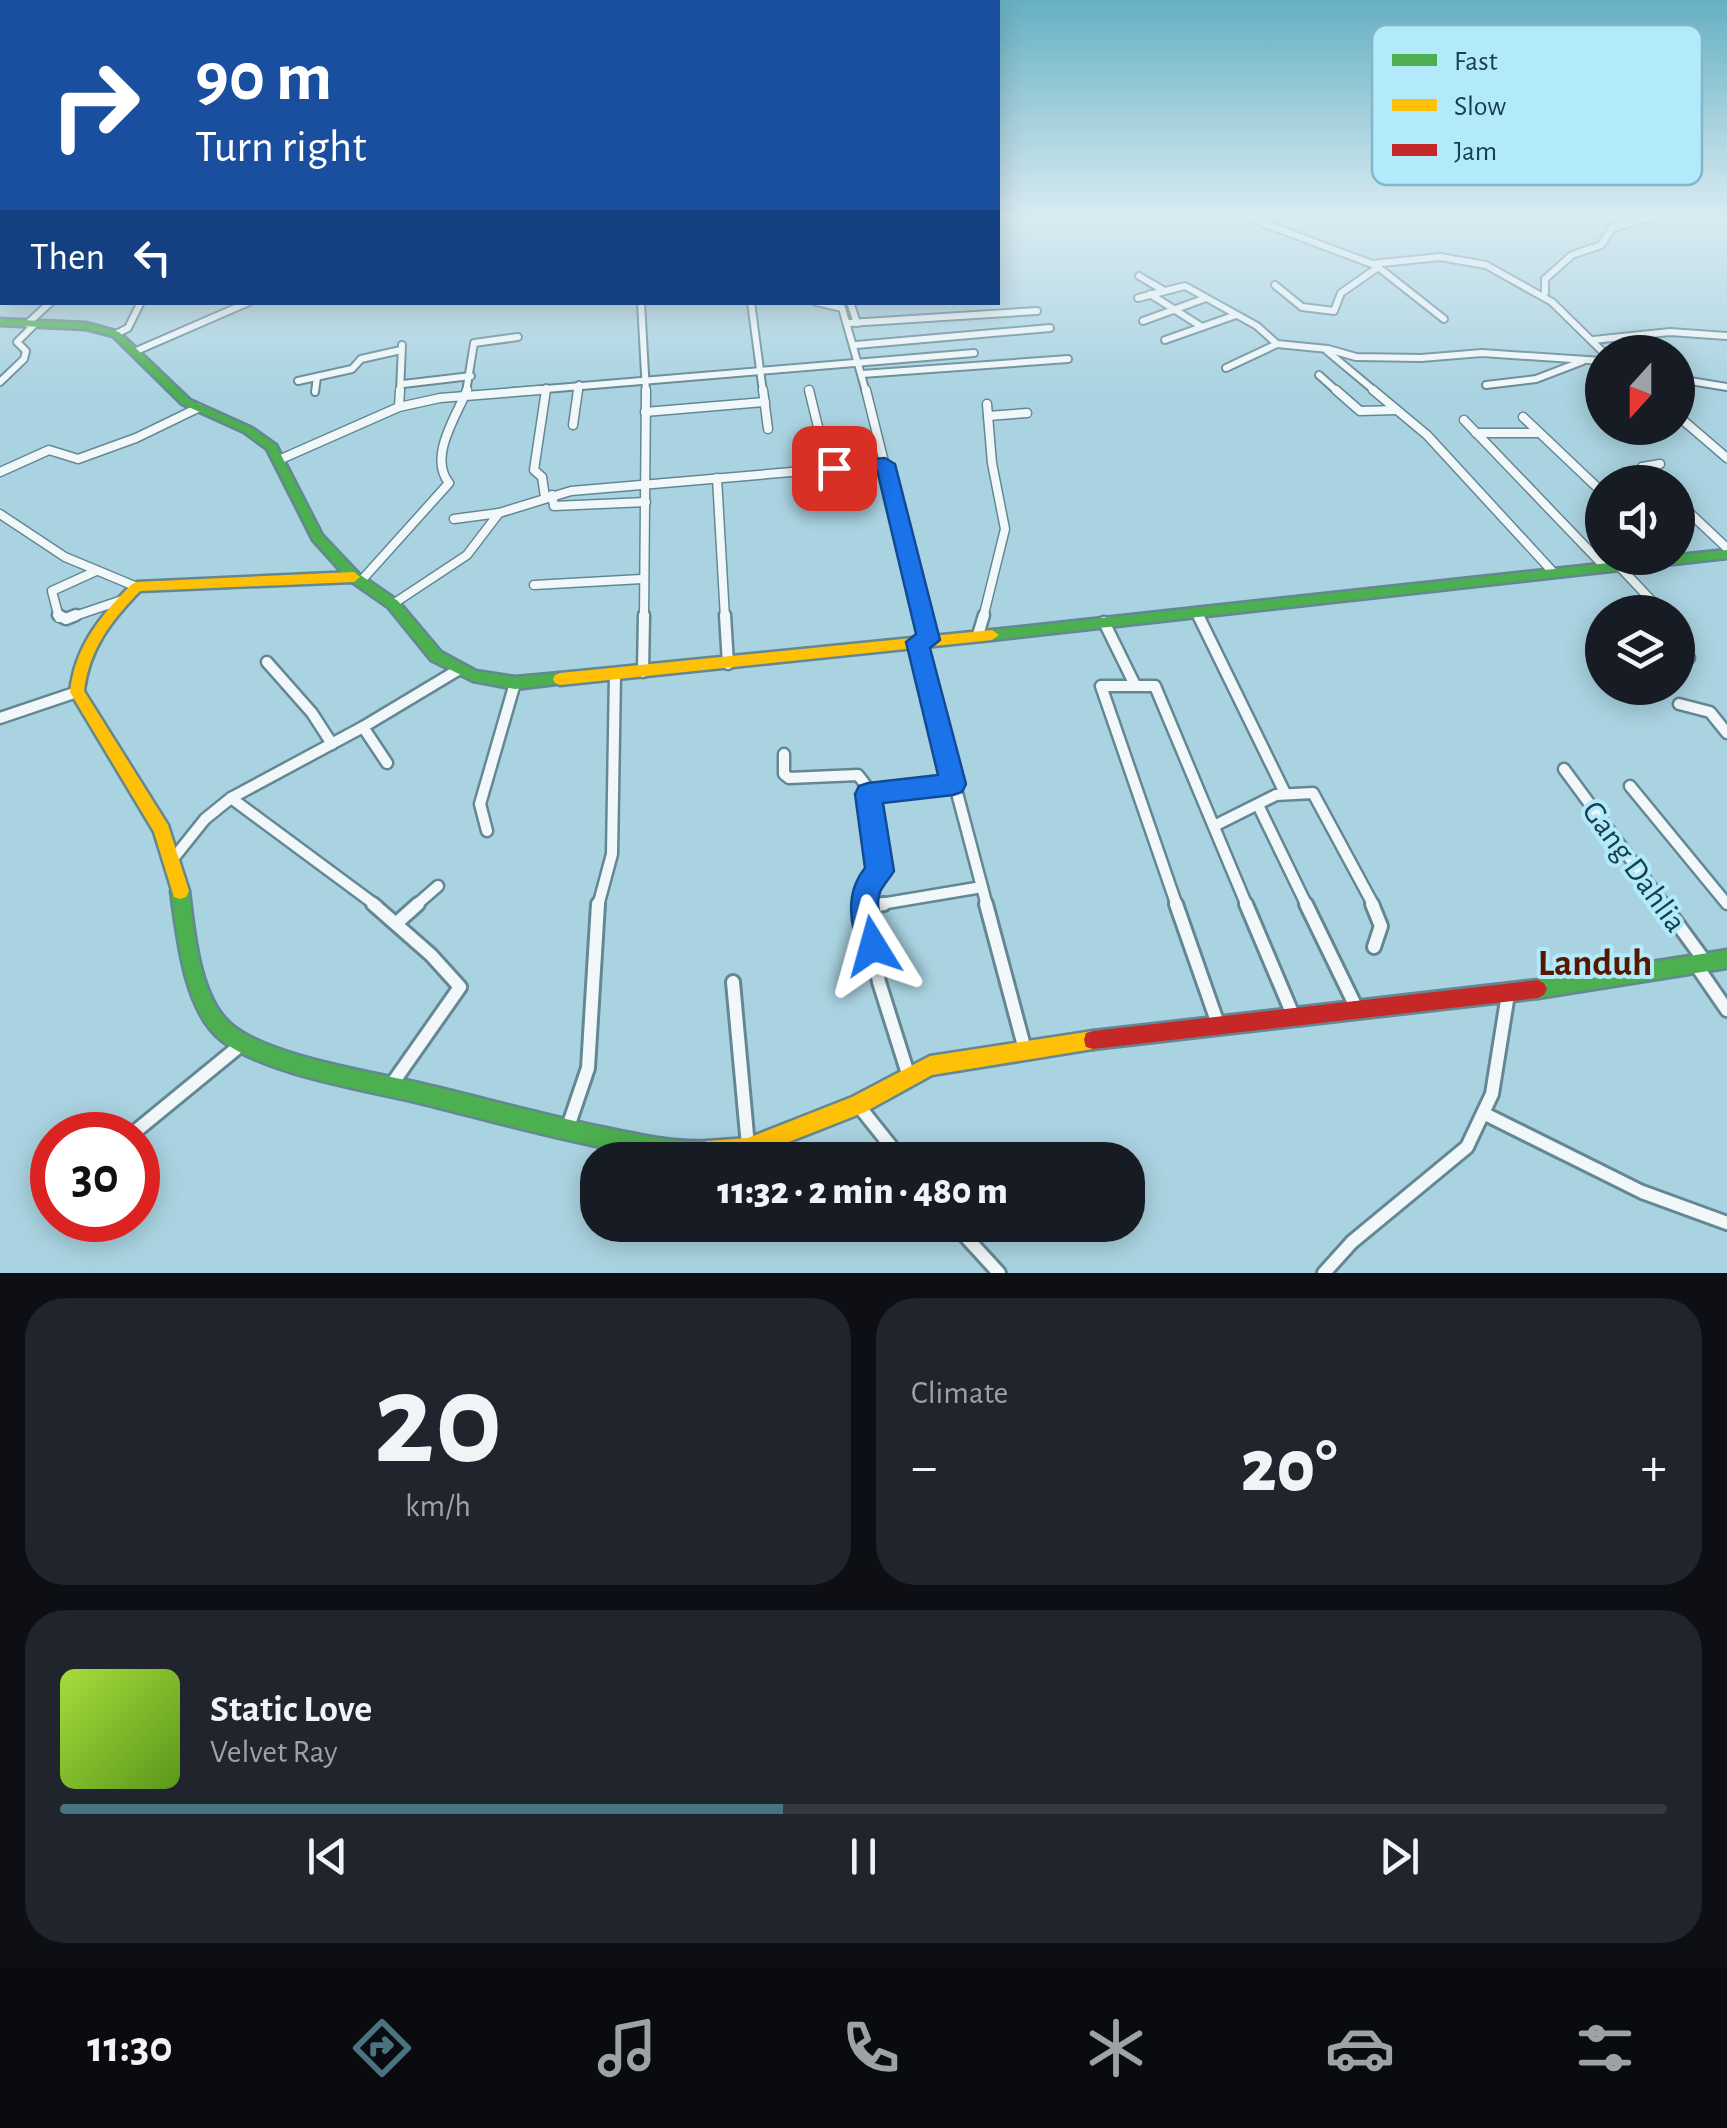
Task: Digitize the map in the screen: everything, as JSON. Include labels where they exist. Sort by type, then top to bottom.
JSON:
[{"type":"main road","points":[[0,322],[86,326],[116,334],[198,408],[263,439],[281,459],[318,537],[357,579],[393,604],[436,656],[458,670],[490,680],[515,683],[728,664],[1585,569]]},
{"type":"main road","points":[[1695,555],[1727,551]]},
{"type":"main road","points":[[357,579],[137,587],[81,653],[76,671],[77,692],[162,830],[173,860],[186,935],[206,1007],[225,1032],[321,1068],[627,1142]]},
{"type":"main road","points":[[763,1142],[858,1105],[946,1062],[1025,1048],[1362,1006],[1508,994],[1727,959]]},
{"type":"street","points":[[1275,286],[1302,307],[1334,311],[1341,293],[1370,273]]},
{"type":"street","points":[[1387,273],[1444,319]]},
{"type":"street","points":[[1502,273],[1546,295]]},
{"type":"street","points":[[1552,273],[1542,289],[1588,335]]},
{"type":"street","points":[[1139,276],[1163,290]]},
{"type":"street","points":[[1138,298],[1185,286],[1277,344],[1326,349],[1354,357],[1421,358],[1482,353],[1585,360]]},
{"type":"street","points":[[1150,294],[1202,327]]},
{"type":"street","points":[[1144,321],[1206,298]]},
{"type":"street","points":[[0,382],[24,359],[26,351],[17,342],[48,305]]},
{"type":"street","points":[[116,334],[128,328],[140,305]]},
{"type":"street","points":[[134,352],[189,332],[243,305]]},
{"type":"street","points":[[641,305],[650,412],[642,580],[643,672]]},
{"type":"street","points":[[751,305],[768,429]]},
{"type":"street","points":[[827,305],[842,308],[853,323]]},
{"type":"street","points":[[850,305],[858,362],[885,464],[953,784],[1025,1048]]},
{"type":"street","points":[[853,323],[1037,311]]},
{"type":"street","points":[[1165,340],[1236,315]]},
{"type":"street","points":[[856,345],[1050,328]]},
{"type":"street","points":[[1641,335],[1670,332],[1727,336]]},
{"type":"street","points":[[449,483],[440,472],[439,459],[466,395],[476,342],[518,337]]},
{"type":"street","points":[[1226,368],[1277,344]]},
{"type":"street","points":[[298,381],[353,368],[362,359],[402,347],[399,407]]},
{"type":"street","points":[[1326,349],[1427,435],[1553,572]]},
{"type":"street","points":[[281,459],[399,407],[466,395],[974,353]]},
{"type":"street","points":[[862,374],[1068,359]]},
{"type":"street","points":[[1486,385],[1536,379],[1585,360]]},
{"type":"street","points":[[1319,375],[1360,411],[1396,410]]},
{"type":"street","points":[[315,392],[317,376]]},
{"type":"street","points":[[403,384],[471,376]]},
{"type":"street","points":[[1695,382],[1727,387]]},
{"type":"street","points":[[573,425],[580,385]]},
{"type":"street","points":[[546,388],[534,469],[542,477],[554,506],[646,502]]},
{"type":"street","points":[[809,390],[821,440],[829,449],[834,468]]},
{"type":"street","points":[[650,412],[765,402]]},
{"type":"street","points":[[978,635],[1005,529],[987,404]]},
{"type":"street","points":[[0,472],[49,450],[78,459],[136,438],[198,408]]},
{"type":"street","points":[[988,416],[1027,413]]},
{"type":"street","points":[[1523,417],[1585,477]]},
{"type":"street","points":[[1464,420],[1585,540]]},
{"type":"street","points":[[1695,431],[1727,458]]},
{"type":"street","points":[[1476,433],[1536,433]]},
{"type":"street","points":[[454,519],[499,513],[549,496],[885,464]]},
{"type":"street","points":[[1654,465],[1660,464]]},
{"type":"street","points":[[357,579],[458,474]]},
{"type":"street","points":[[717,478],[728,664]]},
{"type":"street","points":[[393,604],[458,562],[486,536],[499,513]]},
{"type":"street","points":[[0,514],[14,526],[96,572],[137,587]]},
{"type":"street","points":[[1695,519],[1727,551]]},
{"type":"street","points":[[96,572],[52,592],[60,619],[124,599]]},
{"type":"street","points":[[1622,575],[1645,595]]},
{"type":"street","points":[[534,585],[642,580]]},
{"type":"street","points":[[1196,612],[1285,793]]},
{"type":"street","points":[[1104,622],[1134,684]]},
{"type":"street","points":[[267,662],[312,713],[332,744]]},
{"type":"street","points":[[173,860],[205,819],[232,798],[458,670]]},
{"type":"street","points":[[567,1130],[588,1068],[594,1028],[595,916],[612,854],[615,674]]},
{"type":"street","points":[[487,831],[480,804],[515,683]]},
{"type":"street","points":[[1218,1024],[1100,689],[1134,684],[1155,686],[1293,1015]]},
{"type":"street","points":[[0,718],[77,692]]},
{"type":"street","points":[[1683,705],[1710,712],[1727,734]]},
{"type":"street","points":[[363,727],[388,762]]},
{"type":"street","points":[[784,754],[784,774],[789,778],[858,775],[870,792],[870,828],[880,871],[866,888],[865,908],[895,1044],[909,1077]]},
{"type":"street","name":"Gang Dahlia","points":[[1564,770],[1701,964],[1727,1010]]},
{"type":"street","points":[[870,792],[953,784]]},
{"type":"street","points":[[1630,786],[1727,904]]},
{"type":"street","points":[[1214,826],[1285,793],[1303,790],[1316,796],[1375,910],[1381,926],[1374,947]]},
{"type":"street","points":[[232,798],[339,872],[399,921],[461,984],[392,1084]]},
{"type":"street","points":[[1258,806],[1362,1006]]},
{"type":"street","points":[[399,921],[438,886]]},
{"type":"street","points":[[865,908],[982,887]]},
{"type":"street","points":[[732,982],[747,1142]]},
{"type":"street","points":[[1330,1271],[1352,1242],[1467,1147],[1486,1114],[1508,994]]},
{"type":"street","points":[[158,1112],[244,1042]]},
{"type":"street","points":[[858,1105],[888,1142]]},
{"type":"street","points":[[1486,1114],[1642,1192],[1727,1223]]},
{"type":"street","points":[[971,1242],[999,1273]]},
{"type":"traffic: fast","points":[[0,322],[86,326],[116,334],[186,402],[248,430],[272,447],[317,537],[354,577],[393,604],[436,656],[473,676],[515,683],[560,679]]},
{"type":"traffic: fast","points":[[992,635],[1727,554]]},
{"type":"traffic: fast","points":[[180,891],[193,968],[206,1006],[227,1033],[244,1043],[321,1070],[629,1142]]},
{"type":"traffic: fast","points":[[1538,989],[1727,959]]},
{"type":"traffic: slow","points":[[180,891],[162,830],[77,692],[83,661],[96,634],[137,587],[354,577]]},
{"type":"traffic: slow","points":[[560,679],[992,635]]},
{"type":"traffic: slow","points":[[763,1142],[858,1105],[930,1066],[1093,1040]]},
{"type":"traffic: jam","points":[[1093,1040],[1538,989]]},
{"type":"district","name":"Landuh","points":[[1595,962]]},
{"type":"route","points":[[834,468],[885,464],[928,640],[917,642],[953,784],[868,794],[870,828],[880,871],[866,888],[865,913],[873,946]]}]
